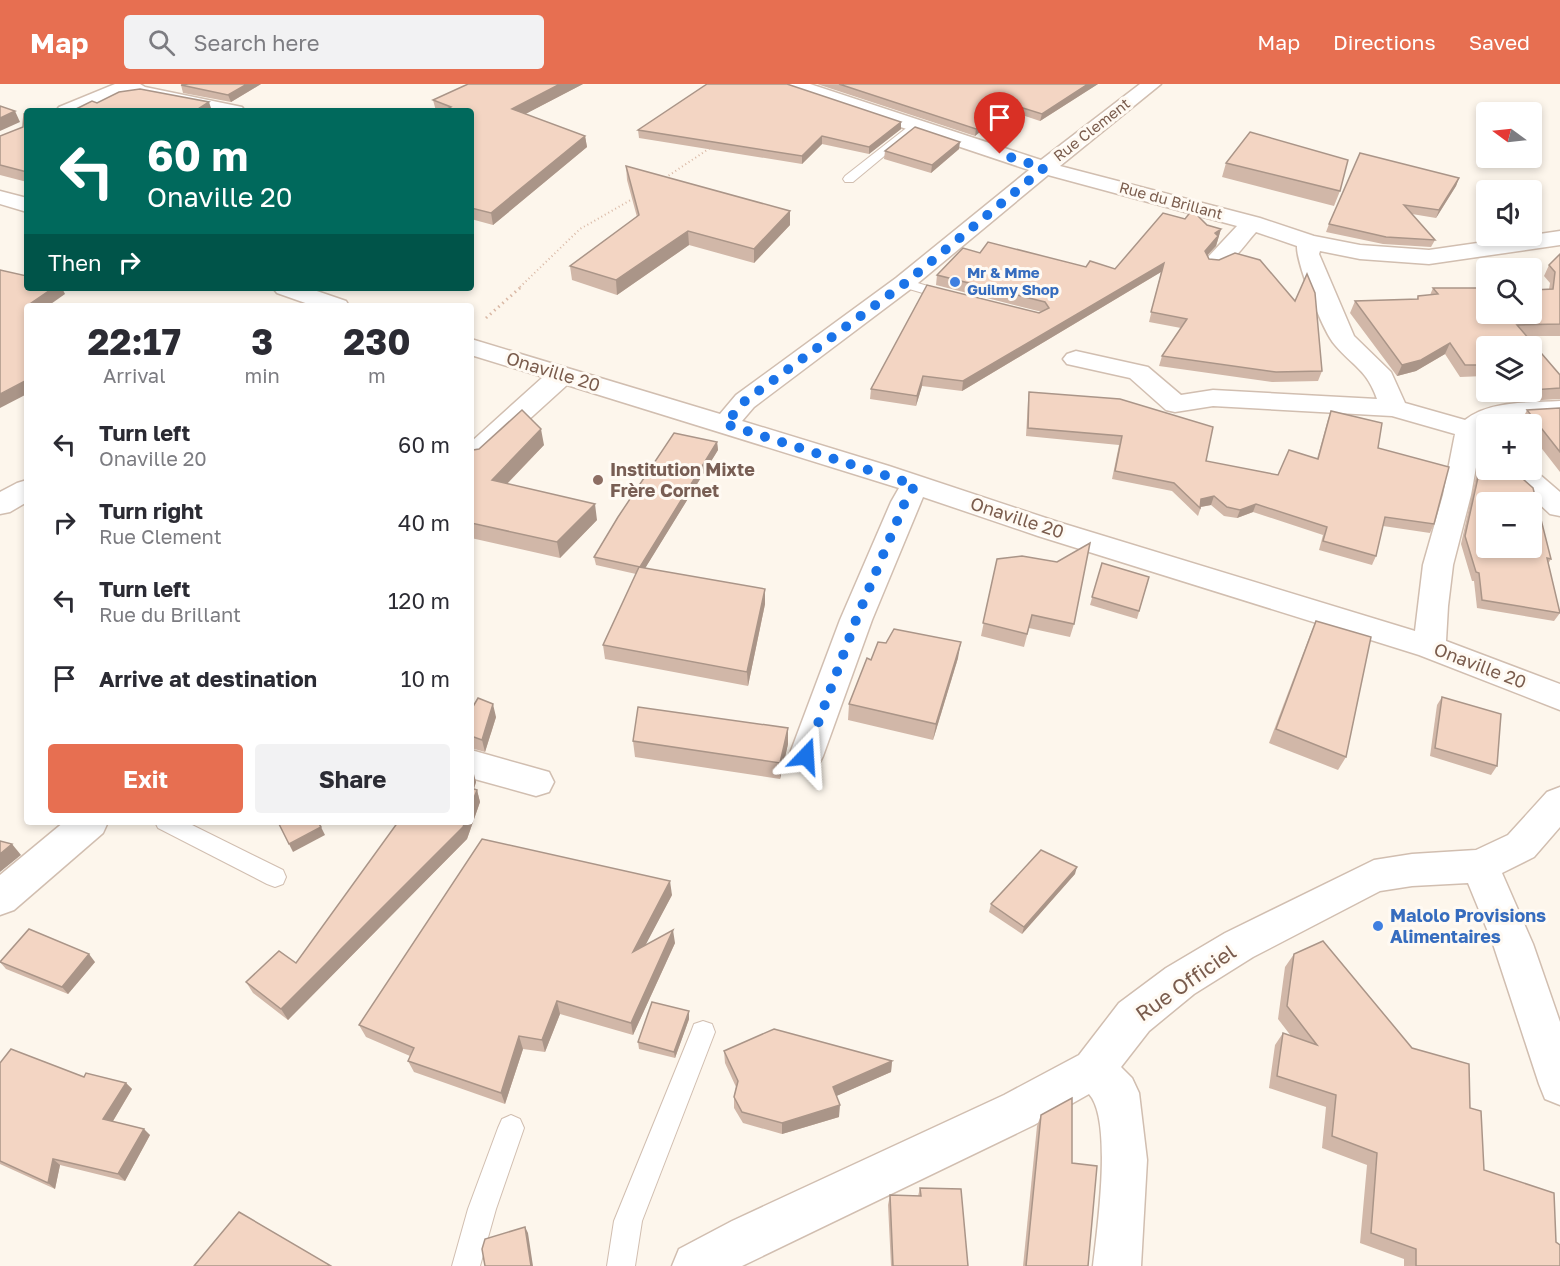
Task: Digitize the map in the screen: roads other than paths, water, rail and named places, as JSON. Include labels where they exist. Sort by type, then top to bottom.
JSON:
[{"type":"street","name":"Rue du Brillant","points":[[791,84],[1044,168],[1252,223],[1309,242],[1360,252],[1429,256],[1560,238]]},
{"type":"street","name":"Rue Clement","points":[[725,424],[745,401],[904,284],[1044,168],[1152,84]]},
{"type":"street","points":[[73,108],[128,85],[141,92],[220,108]]},
{"type":"street","points":[[0,197],[24,204]]},
{"type":"street","points":[[1216,262],[1252,223]]},
{"type":"street","points":[[1309,242],[1308,254],[1313,270],[1343,339],[1382,377],[1394,408]]},
{"type":"street","points":[[294,291],[328,303]]},
{"type":"street","name":"Onaville 20","points":[[474,348],[725,424],[1048,529],[1431,647],[1560,697]]},
{"type":"street","points":[[1076,359],[1139,372],[1175,404],[1224,399],[1394,408],[1476,433]]},
{"type":"street","points":[[474,454],[543,390],[563,375]]},
{"type":"street","points":[[1503,414],[1560,409]]},
{"type":"street","points":[[1431,647],[1432,606],[1438,565],[1450,515],[1476,440]]},
{"type":"street","points":[[1529,480],[1560,507]]},
{"type":"street","points":[[806,756],[856,620],[905,502],[915,485]]},
{"type":"street","points":[[0,505],[24,491]]},
{"type":"street","points":[[474,765],[536,782]]},
{"type":"street","name":"Rue Officiel","points":[[696,1266],[748,1237],[1019,1110],[1094,1068],[1134,1017],[1180,981],[1239,945],[1374,876],[1412,870],[1480,866],[1521,846],[1560,802]]},
{"type":"street","points":[[0,898],[86,825]]},
{"type":"street","points":[[1480,866],[1513,944],[1560,1084]]},
{"type":"street","points":[[1094,1068],[1117,1093],[1125,1160],[1117,1266]]},
{"type":"lane","points":[[849,179],[914,126]]},
{"type":"lane","points":[[904,284],[964,300]]},
{"type":"lane","points":[[172,825],[274,877]]},
{"type":"lane","points":[[621,1266],[628,1221],[703,1032]]},
{"type":"lane","points":[[466,1266],[482,1209],[511,1128]]},
{"type":"place","name":"Mr & Mme Guilmy Shop","points":[[955,282]]},
{"type":"place","name":"Institution Mixte Frère Cornet","points":[[598,480]]},
{"type":"place","name":"Malolo Provisions Alimentaires","points":[[1378,926]]}]
